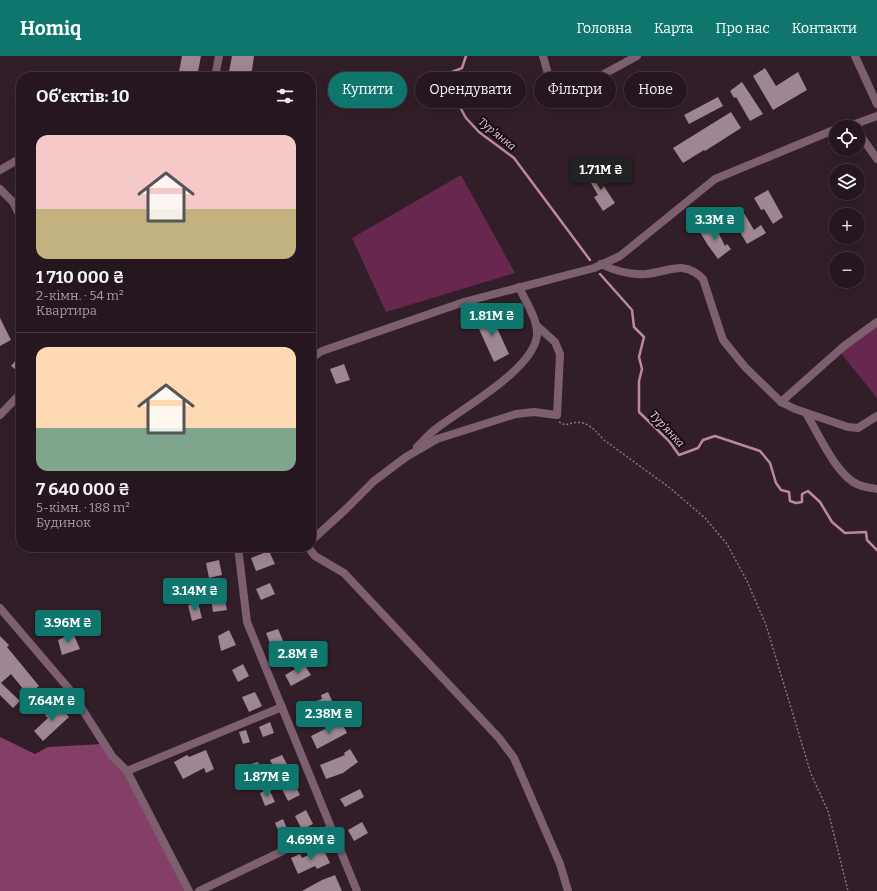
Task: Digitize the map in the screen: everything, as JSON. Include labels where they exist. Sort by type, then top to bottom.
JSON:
[{"type":"street","points":[[216,72],[219,56]]},
{"type":"street","points":[[543,56],[553,92],[562,97],[637,56]]},
{"type":"street","points":[[855,56],[877,104]]},
{"type":"street","points":[[865,122],[877,116]]},
{"type":"street","points":[[316,355],[344,343],[464,302],[601,264],[620,256],[715,179],[829,132]]},
{"type":"street","points":[[865,144],[877,159]]},
{"type":"street","points":[[0,170],[16,161]]},
{"type":"street","points":[[0,189],[13,202],[16,208]]},
{"type":"street","points":[[601,264],[617,272],[645,274],[682,267],[696,272],[703,280],[723,340],[745,367],[781,402],[806,413],[853,428],[858,428],[877,416]]},
{"type":"street","points":[[316,536],[374,481],[406,457],[437,428],[495,388],[519,365],[533,348],[537,334],[536,325],[519,287]]},
{"type":"street","points":[[781,402],[844,346],[877,322]]},
{"type":"street","points":[[406,457],[437,439],[516,414],[534,412],[557,415],[560,354],[555,342],[536,325]]},
{"type":"street","points":[[0,415],[16,398]]},
{"type":"street","points":[[806,413],[838,467],[848,479],[858,485],[877,489]]},
{"type":"street","points":[[239,552],[247,622],[357,891]]},
{"type":"street","points":[[312,552],[315,556],[344,573],[507,748],[514,758],[535,804],[560,864],[568,891]]},
{"type":"street","points":[[0,608],[70,690],[112,756],[127,771],[189,891]]},
{"type":"street","points":[[127,771],[282,707]]},
{"type":"street","points":[[199,891],[331,828]]},
{"type":"path","points":[[557,415],[559,423],[565,425],[575,421],[580,422],[596,431],[604,440],[670,488],[705,518],[727,544],[747,581],[766,625],[811,774],[828,811],[848,891]]},
{"type":"shaded area","points":[[461,175],[515,273],[386,312],[352,238]]},
{"type":"shaded area","points":[[877,325],[877,398],[840,352]]},
{"type":"shaded area","points":[[0,737],[35,754],[48,747],[102,744],[131,781],[188,891],[0,891]]},
{"type":"building","points":[[182,56],[201,56],[198,72],[179,72]]},
{"type":"building","points":[[232,56],[254,56],[252,72],[229,72]]},
{"type":"building","points":[[765,68],[776,86],[798,72],[807,90],[773,110],[753,76]]},
{"type":"building","points":[[742,82],[763,114],[750,121],[736,97],[734,98],[730,91]]},
{"type":"building","points":[[718,97],[723,106],[689,124],[684,115]]},
{"type":"building","points":[[731,112],[741,128],[683,163],[673,148]]},
{"type":"building","points":[[601,170],[607,179],[601,182],[615,203],[603,211],[594,197],[598,195],[588,178]]},
{"type":"building","points":[[768,190],[783,217],[773,224],[764,209],[761,210],[754,198]]},
{"type":"building","points":[[741,208],[754,230],[761,225],[766,233],[747,244],[737,227],[732,229],[725,217]]},
{"type":"building","points":[[714,224],[725,246],[727,244],[731,249],[718,259],[700,232]]},
{"type":"building","points":[[490,313],[509,354],[494,362],[475,320]]},
{"type":"building","points":[[0,318],[11,340],[0,346]]},
{"type":"building","points":[[16,360],[16,370],[11,366]]},
{"type":"building","points":[[344,364],[350,380],[336,384],[330,369]]},
{"type":"building","points":[[269,552],[275,564],[256,571],[251,558]]},
{"type":"building","points":[[219,560],[222,575],[209,578],[206,563]]},
{"type":"building","points":[[270,583],[275,594],[261,600],[256,589]]},
{"type":"building","points":[[224,597],[227,610],[213,612],[211,599]]},
{"type":"building","points":[[198,603],[202,618],[192,621],[188,605]]},
{"type":"building","points":[[54,611],[59,627],[43,633],[37,617]]},
{"type":"building","points":[[278,629],[284,643],[272,648],[266,633]]},
{"type":"building","points":[[229,630],[236,645],[221,651],[218,636]]},
{"type":"building","points":[[73,633],[80,649],[62,655],[58,640]]},
{"type":"building","points":[[0,636],[9,645],[7,647],[39,686],[28,695],[11,674],[1,683],[20,701],[13,708],[0,695]]},
{"type":"building","points":[[243,664],[249,676],[238,682],[232,670]]},
{"type":"building","points":[[304,664],[311,675],[291,686],[285,675]]},
{"type":"building","points":[[255,692],[262,706],[249,712],[242,697]]},
{"type":"building","points":[[328,692],[334,705],[317,713],[318,717],[304,722],[299,707],[322,699],[321,695]]},
{"type":"building","points":[[58,704],[69,717],[43,741],[34,731],[48,718],[45,715]]},
{"type":"building","points":[[341,721],[347,733],[317,749],[311,736]]},
{"type":"building","points":[[270,722],[274,733],[263,737],[259,727]]},
{"type":"building","points":[[246,730],[250,742],[243,744],[239,732]]},
{"type":"building","points":[[350,749],[358,762],[343,773],[326,779],[320,765],[345,755],[344,753]]},
{"type":"building","points":[[206,750],[214,769],[206,773],[204,768],[183,779],[174,762],[187,755],[189,757]]},
{"type":"building","points":[[282,755],[289,768],[277,774],[270,760]]},
{"type":"building","points":[[258,762],[262,776],[252,779],[248,765]]},
{"type":"building","points":[[293,781],[300,795],[288,801],[281,787]]},
{"type":"building","points":[[269,789],[275,802],[265,806],[260,793]]},
{"type":"building","points":[[360,789],[364,797],[345,807],[340,799]]},
{"type":"building","points":[[306,810],[313,824],[302,830],[295,816]]},
{"type":"building","points":[[283,819],[288,831],[280,834],[275,823]]},
{"type":"building","points":[[362,822],[368,833],[354,841],[348,830]]},
{"type":"building","points":[[323,848],[330,863],[317,869],[315,866],[298,874],[291,858],[300,854],[302,858]]},
{"type":"building","points":[[335,875],[342,891],[302,891],[322,880]]},
{"type":"waterway","name":"Тур'янка","points":[[466,56],[462,68],[452,72],[451,85],[456,100],[466,118],[479,132],[514,158],[590,260]]},
{"type":"waterway","name":"Тур'янка","points":[[600,274],[632,310],[634,327],[644,337],[639,357],[642,369],[639,381],[639,412],[669,441],[679,455],[698,448],[703,440],[715,436],[760,451],[770,463],[776,483],[781,490],[789,492],[790,501],[796,503],[802,502],[802,494],[808,491],[820,502],[832,522],[845,533],[866,532],[867,540],[877,550]]}]
